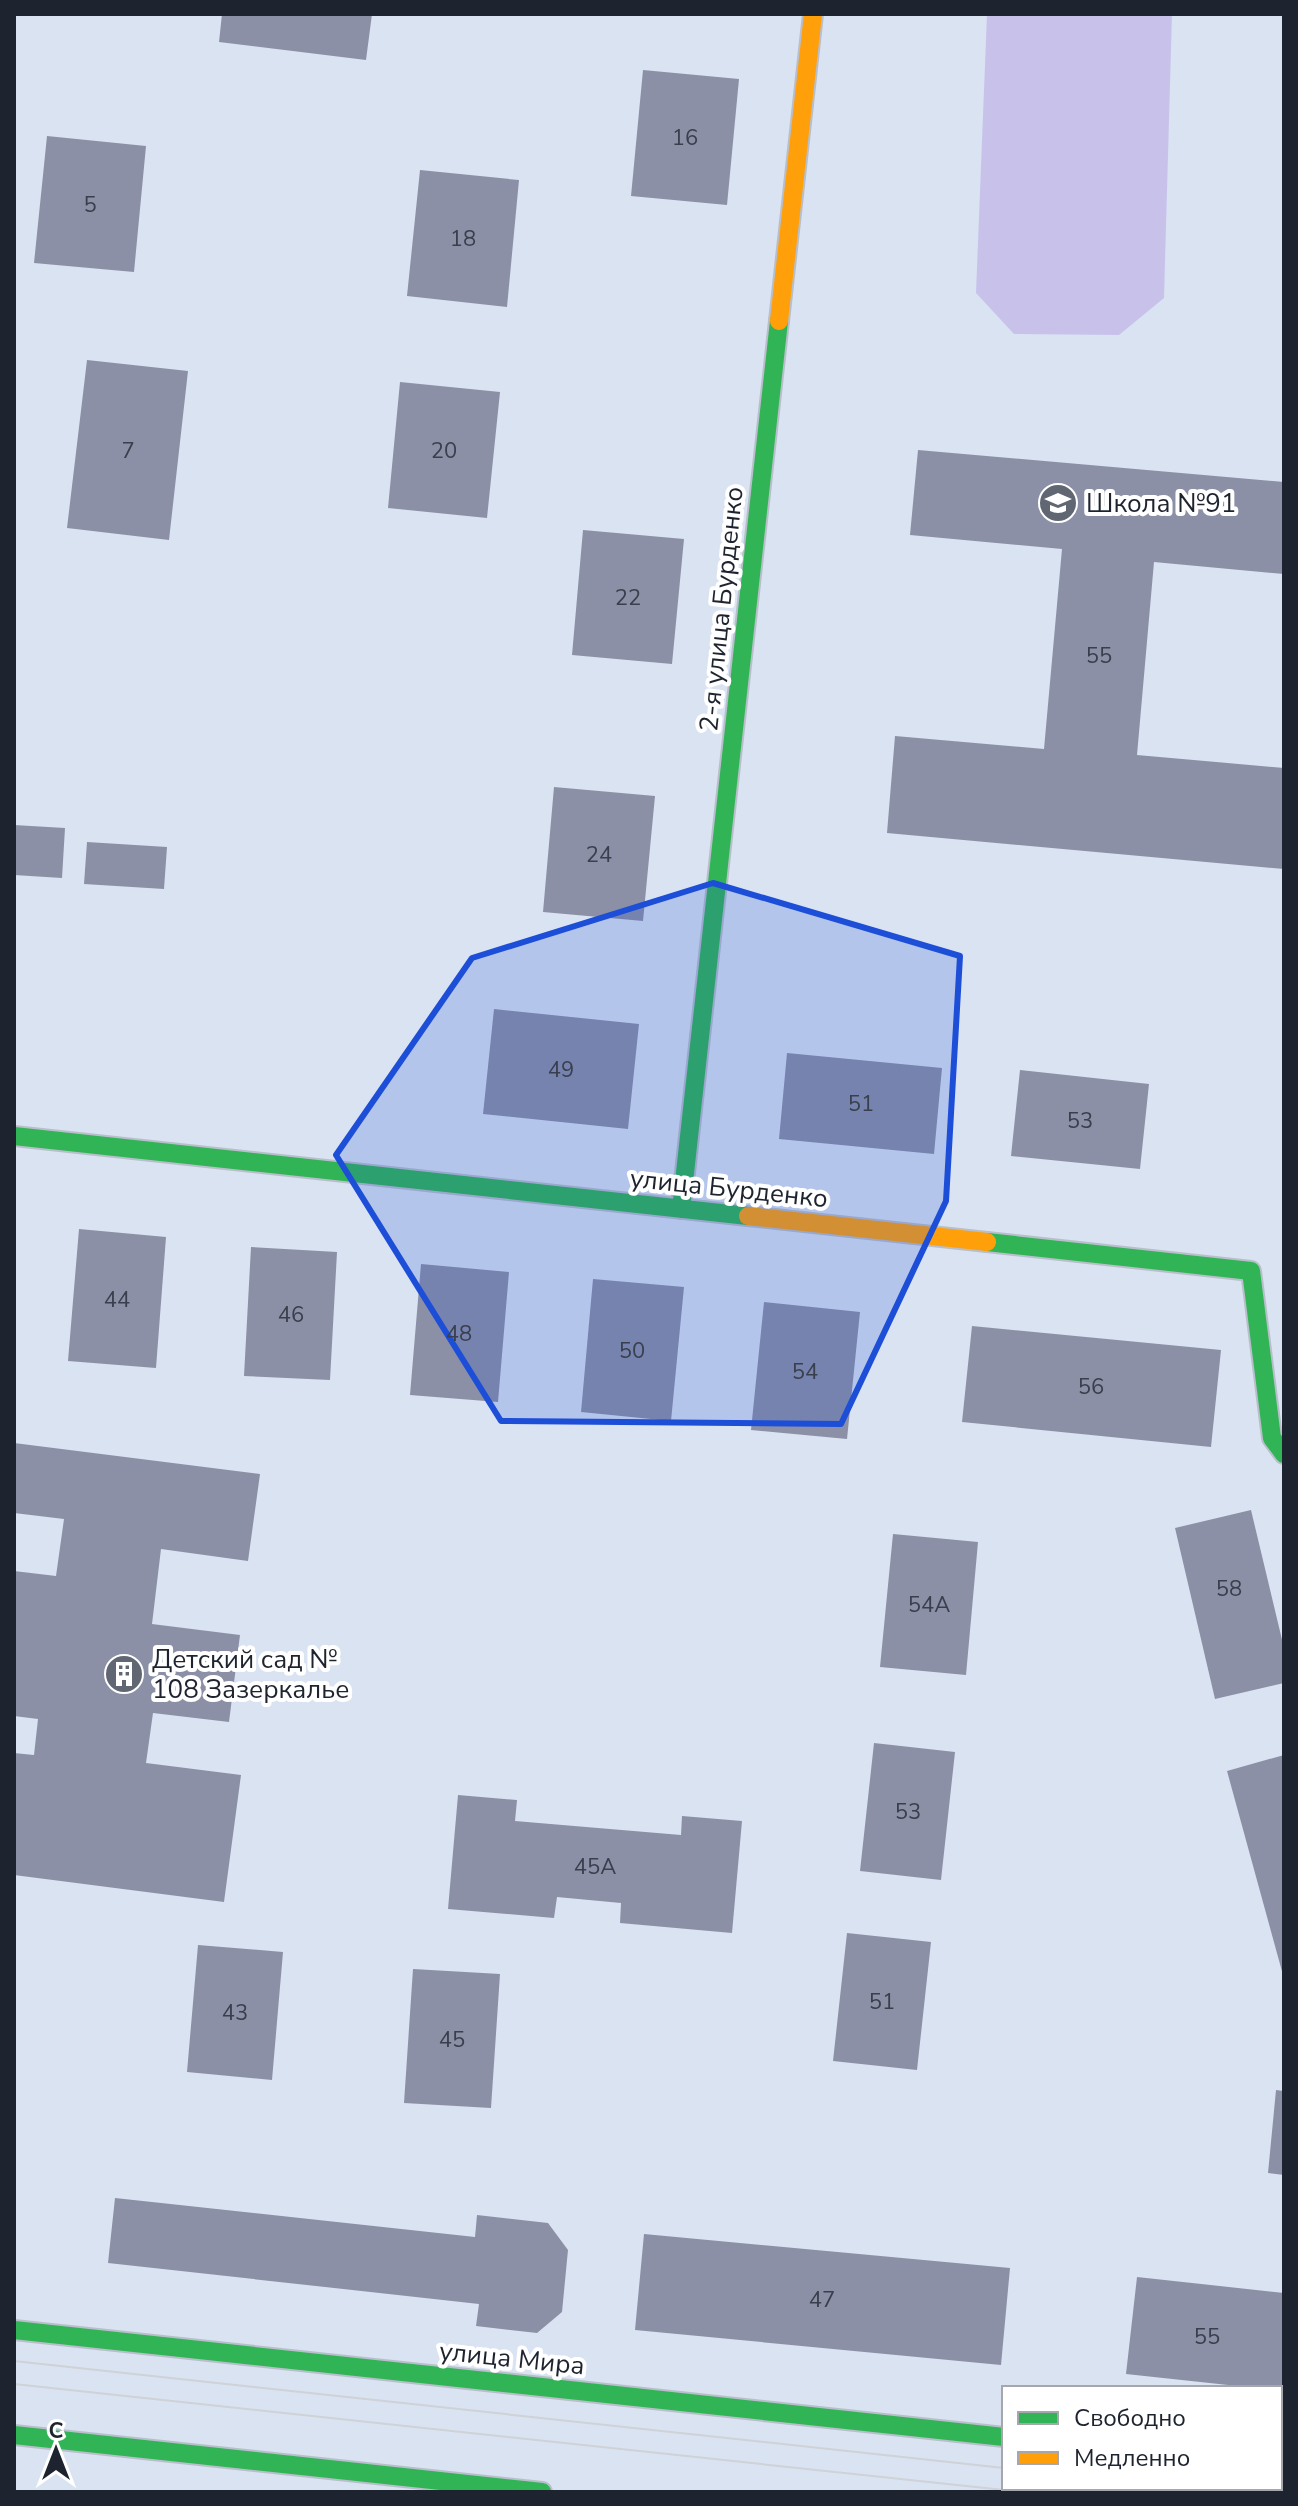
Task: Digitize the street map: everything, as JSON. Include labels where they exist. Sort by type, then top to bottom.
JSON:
[{"type":"street","name":"2-я улица Бурденко","points":[[681,1209],[813,14]]},
{"type":"street","name":"улица Бурденко","points":[[14,1136],[1251,1271],[1272,1438],[1284,1454]]},
{"type":"street","name":"улица Мира","points":[[14,2330],[1002,2437]]},
{"type":"street","points":[[14,2435],[542,2492]]},
{"type":"highlighted area","points":[[713,883],[960,956],[946,1201],[841,1424],[501,1421],[336,1155],[472,958]]},
{"type":"shaded area","points":[[987,14],[1172,14],[1164,298],[1119,335],[1014,334],[976,293]]},
{"type":"building","points":[[222,14],[372,14],[366,60],[219,42]]},
{"type":"building","points":[[643,70],[739,79],[727,205],[631,196]]},
{"type":"building","points":[[47,136],[146,146],[134,272],[34,263]]},
{"type":"building","points":[[420,170],[519,180],[507,307],[407,296]]},
{"type":"building","points":[[87,360],[188,371],[169,540],[67,528]]},
{"type":"building","points":[[400,382],[500,392],[487,518],[388,508]]},
{"type":"building","points":[[918,450],[1284,482],[1284,574],[1154,562],[1137,755],[1284,768],[1284,869],[887,833],[895,736],[1044,749],[1062,549],[910,535]]},
{"type":"building","points":[[583,530],[684,539],[672,664],[572,655]]},
{"type":"building","points":[[554,787],[655,796],[643,921],[543,912]]},
{"type":"building","points":[[14,825],[65,828],[62,878],[14,875]]},
{"type":"building","points":[[87,842],[167,847],[164,889],[84,884]]},
{"type":"building","points":[[494,1009],[639,1024],[628,1129],[483,1114]]},
{"type":"building","points":[[787,1053],[942,1068],[934,1154],[779,1139]]},
{"type":"building","points":[[1020,1070],[1149,1084],[1140,1169],[1011,1156]]},
{"type":"building","points":[[79,1229],[166,1237],[156,1368],[68,1361]]},
{"type":"building","points":[[251,1247],[337,1252],[330,1380],[244,1376]]},
{"type":"building","points":[[421,1264],[509,1272],[498,1402],[410,1395]]},
{"type":"building","points":[[593,1279],[684,1287],[671,1421],[581,1412]]},
{"type":"building","points":[[764,1302],[860,1312],[847,1439],[751,1430]]},
{"type":"building","points":[[972,1326],[1221,1350],[1211,1447],[962,1422]]},
{"type":"building","name":"Детский сад № 108 Зазеркалье","points":[[14,1443],[260,1474],[248,1561],[161,1549],[152,1624],[240,1635],[229,1722],[153,1713],[146,1763],[241,1775],[224,1902],[14,1875],[14,1753],[34,1755],[38,1719],[14,1716],[14,1571],[56,1576],[64,1519],[14,1513]]},
{"type":"building","points":[[1251,1510],[1284,1648],[1284,1683],[1215,1699],[1175,1528]]},
{"type":"building","points":[[893,1534],[978,1542],[966,1675],[880,1667]]},
{"type":"building","points":[[874,1743],[955,1752],[941,1880],[860,1871]]},
{"type":"building","points":[[1284,1755],[1284,1975],[1283,1975],[1227,1771]]},
{"type":"building","points":[[458,1795],[517,1800],[515,1821],[681,1835],[682,1816],[742,1821],[732,1933],[620,1923],[621,1903],[557,1897],[554,1918],[448,1909]]},
{"type":"building","points":[[847,1933],[931,1942],[917,2070],[833,2061]]},
{"type":"building","points":[[198,1945],[283,1952],[272,2080],[187,2072]]},
{"type":"building","points":[[413,1969],[500,1974],[491,2108],[404,2103]]},
{"type":"building","points":[[1276,2090],[1284,2091],[1284,2175],[1268,2173]]},
{"type":"building","points":[[115,2198],[475,2237],[477,2215],[548,2223],[568,2250],[562,2312],[537,2333],[476,2326],[479,2304],[108,2263]]},
{"type":"building","points":[[644,2234],[1010,2268],[1001,2365],[635,2330]]},
{"type":"building","points":[[1137,2277],[1284,2293],[1284,2391],[1282,2386],[1237,2386],[1126,2374]]},
{"type":"tram line","points":[[14,2361],[1002,2468]]},
{"type":"tram line","points":[[14,2384],[1002,2490]]},
{"type":"tram line","points":[[1003,2490],[1022,2492]]},
{"type":"tram line","points":[[1210,2490],[1229,2492]]},
{"type":"traffic: fast","points":[[681,1209],[779,321]]},
{"type":"traffic: fast","points":[[14,1136],[748,1216]]},
{"type":"traffic: fast","points":[[987,1242],[1251,1271],[1272,1438],[1284,1454]]},
{"type":"traffic: fast","points":[[14,2330],[1002,2437]]},
{"type":"traffic: fast","points":[[14,2435],[542,2492]]},
{"type":"traffic: slow","points":[[779,321],[813,14]]},
{"type":"traffic: slow","points":[[748,1216],[987,1242]]},
{"type":"place","name":"Школа №91","points":[[1058,503]]},
{"type":"place","name":"Детский сад № 108 Зазеркалье","points":[[124,1674]]}]
